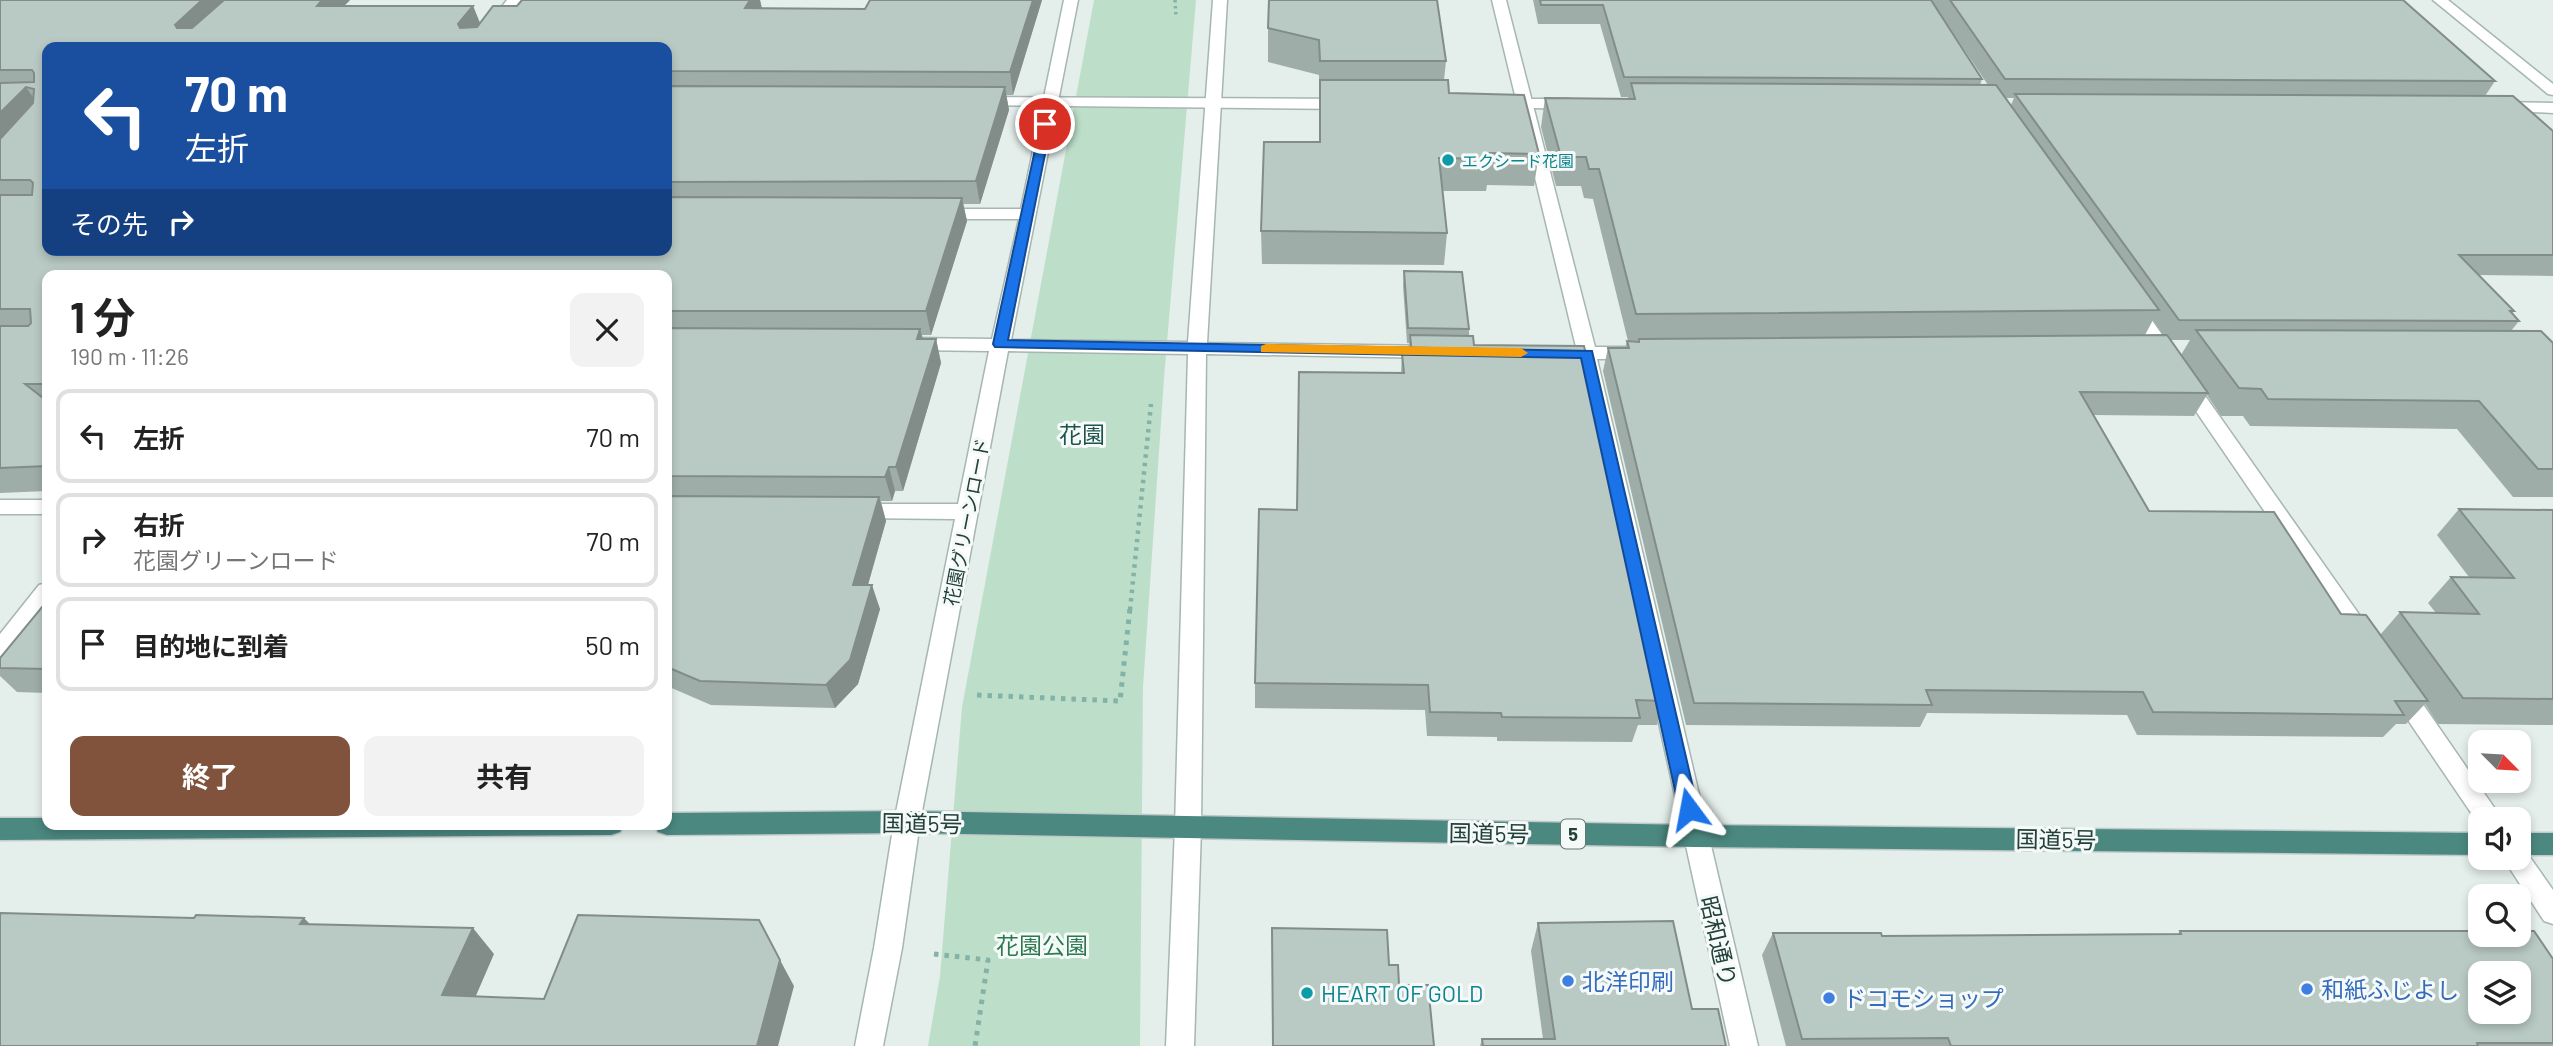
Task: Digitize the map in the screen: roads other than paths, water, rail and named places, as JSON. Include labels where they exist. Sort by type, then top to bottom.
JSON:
[{"type":"highway","name":"国道5号","points":[[672,824],[907,822],[1695,836],[2468,844]]},
{"type":"highway","points":[[0,829],[42,829]]},
{"type":"highway","points":[[2531,844],[2553,844]]},
{"type":"street","points":[[481,42],[514,0]]},
{"type":"street","name":"花園グリーンロード","points":[[869,1046],[888,948],[907,822],[1000,344],[1006,327],[1071,0]]},
{"type":"street","points":[[1180,1046],[1188,828],[1197,348],[1220,0]]},
{"type":"street","name":"昭和通り","points":[[1499,0],[1587,354],[1744,1046]]},
{"type":"street","points":[[2440,0],[2553,91]]},
{"type":"street","points":[[968,102],[1363,104]]},
{"type":"street","points":[[1485,104],[1581,104]]},
{"type":"street","points":[[2484,107],[2553,108]]},
{"type":"street","points":[[916,214],[1027,214]]},
{"type":"street","points":[[2124,293],[2370,647]]},
{"type":"street","points":[[889,344],[1462,352]]},
{"type":"street","points":[[2135,349],[2191,349]]},
{"type":"street","points":[[1545,353],[1656,353]]},
{"type":"street","points":[[0,507],[42,507]]},
{"type":"street","points":[[831,511],[968,512]]},
{"type":"street","points":[[0,650],[42,597]]},
{"type":"street","points":[[2386,670],[2481,807]]},
{"type":"street","points":[[2524,870],[2553,912]]},
{"type":"place","name":"エクシード花園","points":[[1448,160]]},
{"type":"place","name":"北洋印刷","points":[[1568,981]]},
{"type":"place","name":"和紙ふじよし","points":[[2307,989]]},
{"type":"place","name":"HEART OF GOLD","points":[[1307,993]]},
{"type":"place","name":"ドコモショップ","points":[[1829,998]]},
{"type":"district","name":"花園","points":[[1082,434]]},
{"type":"park label","name":"花園公園","points":[[1042,945]]}]
